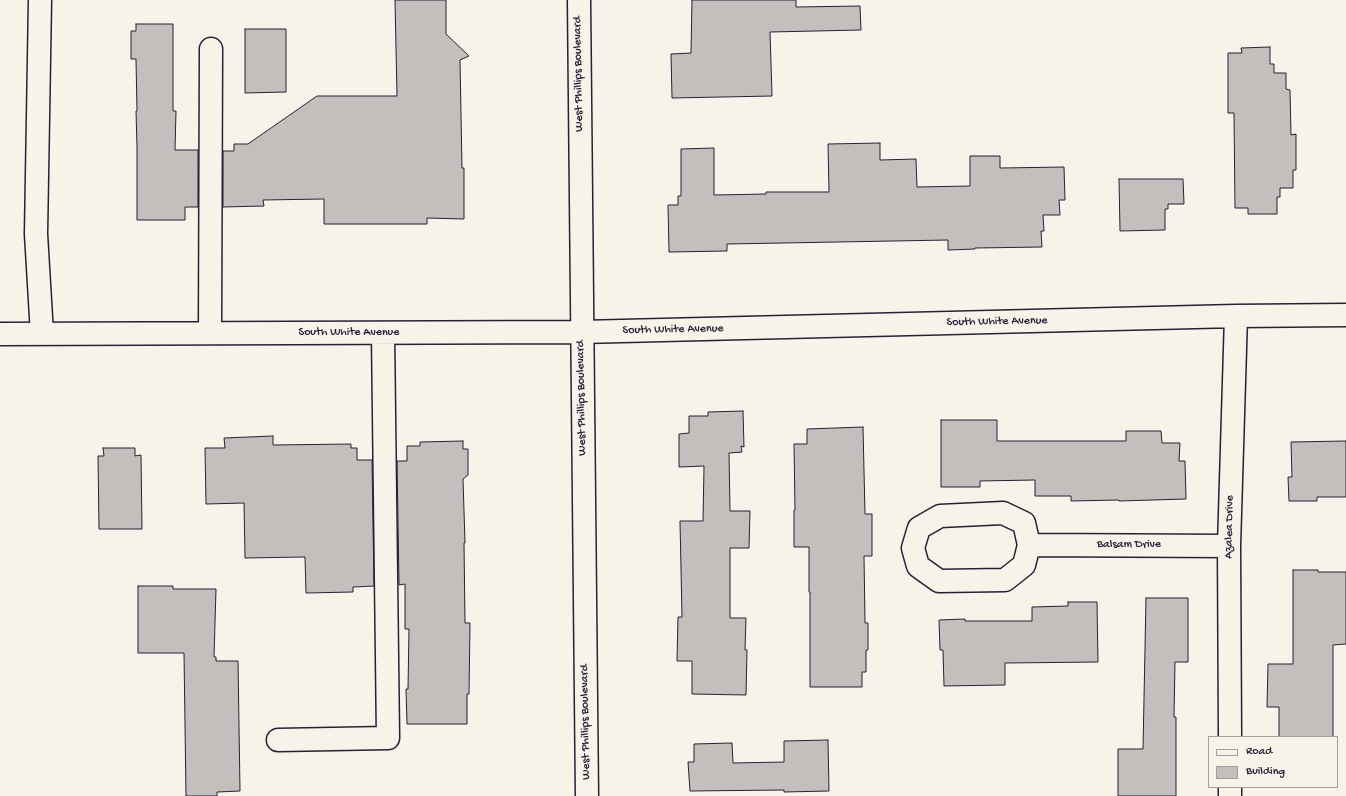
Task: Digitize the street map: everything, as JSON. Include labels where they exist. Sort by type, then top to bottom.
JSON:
[{"type":"street","points":[[40,0],[36,234],[42,334]]},
{"type":"street","name":"West Phillips Boulevard","points":[[579,0],[587,796]]},
{"type":"street","points":[[210,333],[211,49]]},
{"type":"street","name":"South White Avenue","points":[[0,334],[582,332],[1236,316],[1346,316]]},
{"type":"street","name":"Azalea Drive","points":[[1230,736],[1229,546],[1236,316]]},
{"type":"street","points":[[278,740],[388,738],[382,332]]},
{"type":"street","points":[[1003,514],[1024,523],[1029,545],[1024,564],[1005,580],[939,581],[918,566],[912,548],[919,528],[940,516],[1003,514]]},
{"type":"street","name":"Balsam Drive","points":[[1029,545],[1229,546]]},
{"type":"building","points":[[395,0],[446,0],[446,34],[469,56],[460,60],[462,168],[464,168],[464,219],[427,218],[427,224],[324,224],[324,199],[263,200],[264,206],[223,207],[223,151],[234,151],[234,144],[248,144],[317,96],[397,96]]},
{"type":"building","points":[[692,0],[796,0],[796,7],[860,6],[861,30],[770,32],[772,96],[672,98],[671,54],[691,53]]},
{"type":"building","points":[[136,24],[173,24],[173,111],[176,111],[175,150],[198,150],[198,207],[185,207],[185,220],[137,220],[136,59],[131,59],[131,31],[136,31]]},
{"type":"building","points":[[245,29],[286,29],[286,92],[245,93]]},
{"type":"building","points":[[1270,47],[1270,64],[1274,64],[1274,73],[1286,73],[1286,89],[1290,90],[1291,135],[1296,134],[1296,170],[1293,170],[1293,188],[1280,188],[1280,197],[1277,197],[1277,214],[1248,214],[1248,208],[1235,208],[1234,113],[1228,113],[1228,53],[1242,53],[1241,48]]},
{"type":"building","points":[[880,143],[880,160],[916,159],[917,187],[970,186],[970,156],[1000,156],[1000,168],[1064,167],[1065,200],[1059,200],[1060,215],[1043,215],[1044,231],[1041,231],[1042,247],[948,250],[948,240],[727,244],[727,251],[669,252],[668,205],[678,205],[678,196],[681,196],[681,149],[714,148],[714,195],[766,194],[766,192],[829,192],[828,144]]},
{"type":"building","points":[[1119,179],[1183,179],[1184,204],[1168,204],[1168,209],[1165,209],[1165,230],[1120,231]]},
{"type":"building","points":[[743,411],[744,447],[741,446],[742,452],[729,453],[730,511],[750,511],[749,548],[730,548],[730,618],[746,618],[746,695],[692,694],[692,661],[677,661],[678,617],[682,617],[680,521],[703,521],[704,466],[679,467],[679,434],[689,433],[689,416],[708,416],[708,412]]},
{"type":"building","points":[[941,420],[997,420],[997,441],[1126,441],[1126,431],[1161,431],[1162,443],[1180,443],[1179,461],[1185,461],[1186,499],[1071,501],[1071,496],[1035,496],[1035,480],[980,481],[980,487],[941,487]]},
{"type":"building","points":[[863,427],[865,514],[872,514],[872,556],[864,556],[865,623],[868,623],[866,672],[862,672],[862,687],[810,687],[809,547],[794,547],[794,444],[807,444],[807,429]]},
{"type":"building","points":[[273,436],[273,445],[351,444],[351,448],[357,448],[357,460],[372,460],[374,586],[353,587],[353,592],[306,593],[305,557],[245,558],[244,503],[206,504],[205,448],[225,448],[224,438]]},
{"type":"building","points":[[463,441],[463,449],[468,449],[468,475],[463,479],[465,623],[470,623],[467,724],[407,724],[406,689],[408,689],[409,629],[405,629],[405,584],[399,585],[397,461],[407,461],[407,446],[420,446],[420,442]]},
{"type":"building","points":[[1346,441],[1346,497],[1317,497],[1317,501],[1289,501],[1288,477],[1292,477],[1291,442]]},
{"type":"building","points":[[103,448],[135,448],[135,456],[141,455],[142,529],[99,529],[98,456],[104,456]]},
{"type":"building","points":[[1293,570],[1346,572],[1346,644],[1333,645],[1333,736],[1279,736],[1279,707],[1267,707],[1268,664],[1293,664]]},
{"type":"building","points":[[138,586],[173,586],[173,589],[216,589],[214,657],[216,657],[216,661],[238,661],[240,791],[217,792],[217,796],[186,796],[184,653],[138,653]]},
{"type":"building","points":[[1146,598],[1188,598],[1188,662],[1175,662],[1174,717],[1176,717],[1176,796],[1118,796],[1118,749],[1143,749]]},
{"type":"building","points":[[1068,602],[1097,602],[1098,662],[1005,663],[1005,685],[944,686],[943,650],[940,650],[939,620],[965,619],[965,621],[1032,621],[1032,607],[1068,606]]},
{"type":"building","points":[[828,740],[829,791],[690,791],[688,762],[694,762],[694,744],[732,743],[733,763],[784,762],[784,741]]}]
